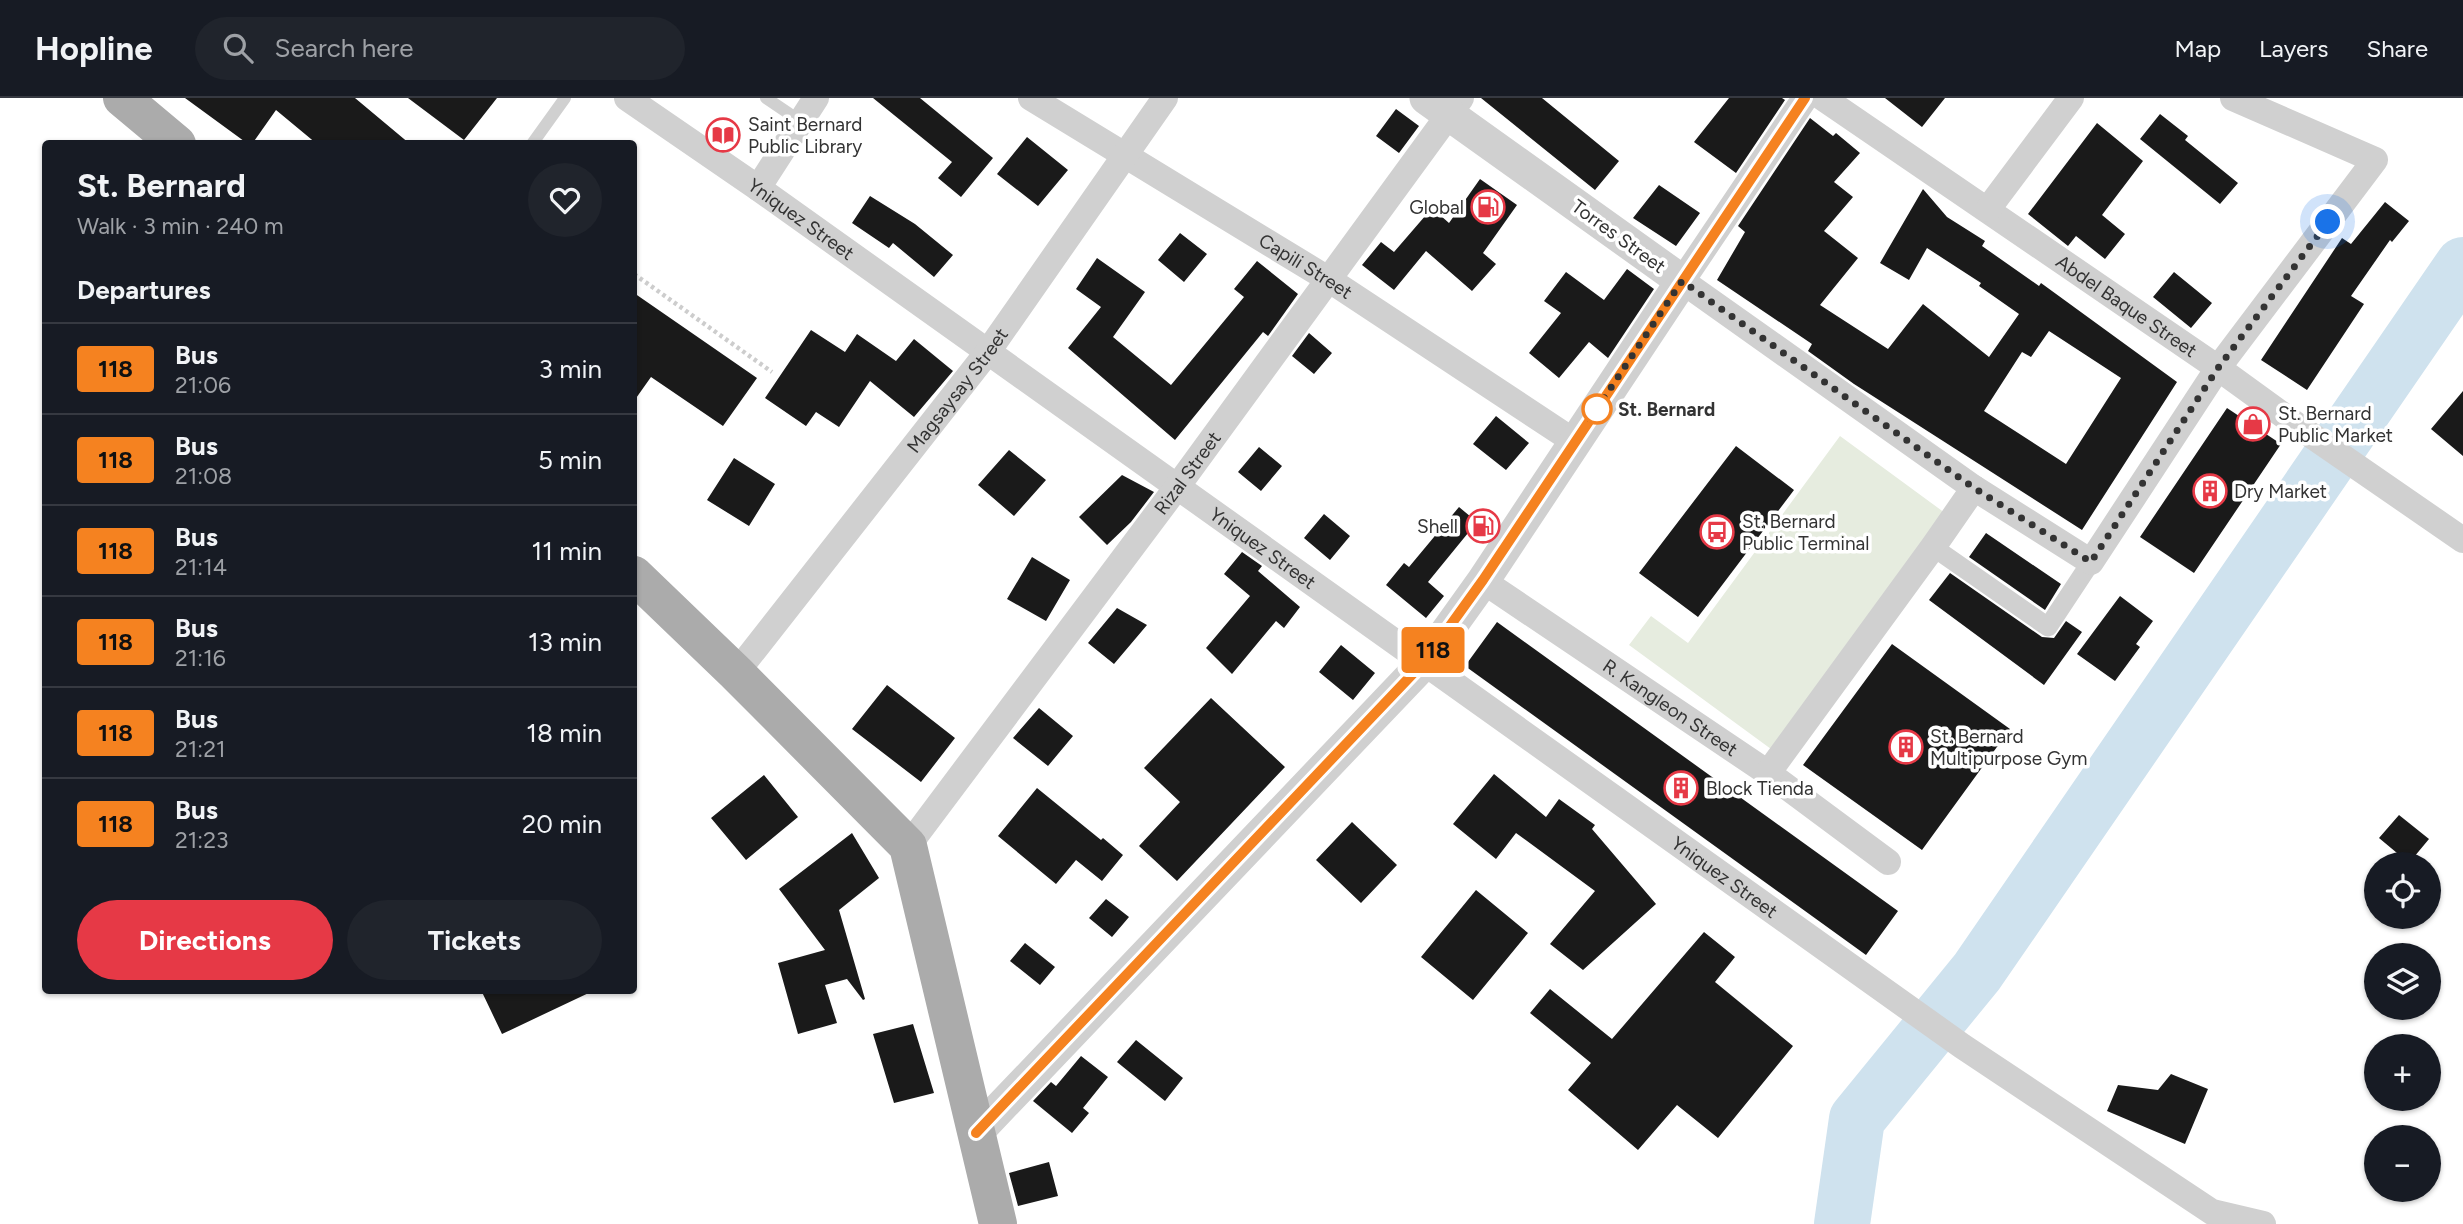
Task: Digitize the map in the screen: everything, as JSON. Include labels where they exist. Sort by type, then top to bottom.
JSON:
[{"type":"main road","points":[[122,98],[172,140]]},
{"type":"main road","points":[[637,578],[908,846],[998,1224]]},
{"type":"street","name":"Yniquez Street","points":[[627,98],[758,188],[1962,1046],[2212,1212],[2263,1224]]},
{"type":"street","points":[[758,188],[816,98]]},
{"type":"street","name":"Capili Street","points":[[1031,98],[1328,279],[1575,442]]},
{"type":"street","name":"Magsaysay Street","points":[[736,673],[987,353],[1165,98]]},
{"type":"street","points":[[976,1133],[1424,662],[1483,580],[1805,98]]},
{"type":"street","name":"Abdel Baque Street","points":[[1823,98],[1988,209],[2463,540]]},
{"type":"street","points":[[1988,209],[2071,98]]},
{"type":"street","points":[[1933,548],[2048,627],[2218,368],[2375,160],[2232,98]]},
{"type":"street","name":"Torres Street","points":[[1445,103],[1682,281],[1974,488],[2091,562]]},
{"type":"street","name":"Rizal Street","points":[[908,846],[1177,487],[1328,279],[1445,103]]},
{"type":"street","points":[[1768,773],[1974,488]]},
{"type":"street","name":"R. Kangleon Street","points":[[1483,580],[1768,773],[1888,862]]},
{"type":"lane","points":[[535,140],[565,98]]},
{"type":"lane","points":[[766,98],[800,121]]},
{"type":"path","points":[[637,276],[772,372]]},
{"type":"shaded area","points":[[1840,436],[1945,513],[1771,749],[1629,645],[1651,616],[1688,643]]},
{"type":"building","points":[[185,98],[355,98],[405,140],[312,140],[276,110],[255,140],[243,140]]},
{"type":"building","points":[[408,98],[497,98],[464,140]]},
{"type":"building","points":[[873,98],[920,98],[993,158],[961,197],[938,178],[952,162]]},
{"type":"building","points":[[1481,98],[1542,98],[1619,161],[1595,190]]},
{"type":"building","points":[[1729,98],[1785,100],[1736,173],[1694,142]]},
{"type":"building","points":[[1885,98],[1945,98],[1922,127]]},
{"type":"building","points":[[1396,109],[1419,126],[1399,153],[1376,136]]},
{"type":"building","points":[[2160,114],[2188,136],[2185,140],[2238,183],[2220,204],[2140,139]]},
{"type":"building","points":[[1810,118],[1833,136],[1836,133],[1860,153],[1834,182],[1853,197],[1824,231],[1858,258],[1820,305],[1888,349],[1923,304],[1989,357],[2019,314],[1979,286],[1981,283],[1927,248],[1909,280],[1880,263],[1923,189],[1947,217],[1985,241],[1982,246],[2039,286],[2041,283],[2177,382],[2082,530],[1854,384],[1808,351],[1812,344],[1717,280],[1745,232],[1738,226]],"holes":[[[2049,331],[2121,378],[2066,464],[1984,411],[2022,352],[2031,357]]]},
{"type":"building","points":[[2097,123],[2143,161],[2102,215],[2125,234],[2105,259],[2076,236],[2068,246],[2028,214]]},
{"type":"building","points":[[1027,137],[1068,170],[1038,206],[997,174]]},
{"type":"building","points":[[1480,179],[1517,205],[1483,253],[1496,264],[1472,291],[1426,251],[1394,290],[1362,265],[1381,242],[1394,252],[1432,208],[1449,223]]},
{"type":"building","points":[[1659,185],[1700,213],[1676,246],[1633,218]]},
{"type":"building","points":[[870,196],[915,224],[953,255],[934,277],[893,243],[889,248],[852,223]]},
{"type":"building","points":[[2385,202],[2409,221],[2392,242],[2390,240],[2351,296],[2364,304],[2307,390],[2261,360],[2342,238],[2351,244]]},
{"type":"building","points":[[1180,233],[1207,254],[1184,282],[1158,260]]},
{"type":"building","points":[[1097,258],[1145,292],[1113,337],[1171,385],[1244,297],[1234,289],[1257,261],[1298,294],[1268,336],[1263,332],[1175,440],[1068,348],[1101,307],[1076,289]]},
{"type":"building","points":[[1627,269],[1654,289],[1608,358],[1589,342],[1559,378],[1529,353],[1561,313],[1544,301],[1566,272],[1604,300]]},
{"type":"building","points":[[2174,272],[2212,303],[2191,328],[2153,297]]},
{"type":"building","points":[[637,295],[757,378],[723,426],[651,377],[637,397]]},
{"type":"building","points":[[811,330],[845,352],[857,334],[896,361],[914,339],[953,371],[914,417],[870,381],[839,427],[816,412],[806,426],[765,398]]},
{"type":"building","points":[[1309,333],[1332,353],[1314,374],[1292,356]]},
{"type":"building","points":[[2463,391],[2463,456],[2431,429]]},
{"type":"building","name":"Dry Market","points":[[2227,408],[2281,444],[2194,573],[2140,537]]},
{"type":"building","points":[[1496,416],[1529,443],[1506,470],[1473,444]]},
{"type":"building","name":"St. Bernard Public Terminal","points":[[1736,446],[1794,490],[1698,617],[1639,573]]},
{"type":"building","points":[[1259,447],[1282,466],[1261,491],[1238,472]]},
{"type":"building","points":[[1009,450],[1046,480],[1014,516],[978,485]]},
{"type":"building","points":[[734,458],[775,484],[749,526],[707,500]]},
{"type":"building","points":[[1122,475],[1154,492],[1131,522],[1107,545],[1079,517]]},
{"type":"building","points":[[1459,507],[1477,522],[1428,582],[1444,596],[1426,618],[1386,585],[1404,563],[1409,567]]},
{"type":"building","points":[[1324,514],[1350,536],[1330,560],[1304,538]]},
{"type":"building","points":[[1986,533],[2061,584],[2045,610],[1969,557]]},
{"type":"building","points":[[1242,552],[1262,566],[1258,571],[1300,607],[1284,628],[1276,621],[1232,674],[1206,648],[1250,596],[1224,574]]},
{"type":"building","points":[[1032,557],[1070,580],[1046,621],[1007,599]]},
{"type":"building","points":[[1950,573],[2042,637],[2054,638],[2066,621],[2082,632],[2044,685],[1929,600]]},
{"type":"building","points":[[2120,596],[2153,621],[2136,644],[2140,647],[2115,681],[2077,654]]},
{"type":"building","points":[[1117,608],[1147,625],[1114,664],[1088,643]]},
{"type":"building","name":"Block Tienda","points":[[1497,622],[1898,911],[1866,955],[1465,666]]},
{"type":"building","name":"St. Bernard Multipurpose Gym","points":[[1892,644],[2010,729],[1922,850],[1803,765]]},
{"type":"building","points":[[1341,645],[1375,673],[1353,700],[1319,672]]},
{"type":"building","points":[[887,685],[955,738],[921,782],[852,729]]},
{"type":"building","points":[[1211,698],[1285,767],[1177,881],[1139,846],[1180,802],[1144,768]]},
{"type":"building","points":[[1039,708],[1073,736],[1048,766],[1013,738]]},
{"type":"building","points":[[1494,774],[1546,817],[1559,799],[1595,825],[1592,829],[1656,904],[1583,970],[1550,944],[1595,891],[1516,833],[1496,859],[1453,824]]},
{"type":"building","points":[[764,775],[798,817],[746,860],[711,818]]},
{"type":"building","points":[[1037,788],[1123,855],[1102,881],[1076,860],[1056,884],[998,836]]},
{"type":"building","points":[[2399,815],[2429,839],[2418,852],[2396,852],[2379,838]]},
{"type":"building","points":[[1352,822],[1397,865],[1361,903],[1316,860]]},
{"type":"building","points":[[852,833],[879,878],[839,910],[865,999],[863,1000],[847,979],[825,985],[837,1023],[798,1034],[778,963],[825,950],[779,889]]},
{"type":"building","points":[[1476,890],[1528,933],[1473,1000],[1421,957]]},
{"type":"building","points":[[1106,899],[1129,917],[1112,937],[1089,918]]},
{"type":"building","points":[[1704,932],[1735,957],[1715,982],[1793,1046],[1718,1138],[1677,1105],[1638,1150],[1568,1090],[1591,1063],[1530,1013],[1550,989],[1612,1039]]},
{"type":"building","points":[[1025,943],[1055,967],[1040,985],[1010,961]]},
{"type":"building","points":[[483,994],[587,994],[502,1034]]},
{"type":"building","points":[[913,1024],[934,1093],[894,1103],[873,1034]]},
{"type":"building","points":[[1136,1040],[1183,1078],[1165,1101],[1117,1062]]},
{"type":"building","points":[[1081,1056],[1108,1077],[1083,1108],[1089,1113],[1072,1133],[1033,1101],[1051,1082],[1056,1086]]},
{"type":"building","points":[[2171,1074],[2208,1089],[2185,1144],[2107,1111],[2118,1085],[2158,1090]]},
{"type":"building","points":[[1049,1162],[1058,1196],[1018,1206],[1009,1173]]},
{"type":"waterway","points":[[1842,1224],[1857,1119],[1977,972],[2463,265]]},
{"type":"bus line","name":"118","points":[[976,1133],[1424,662],[1483,580],[1805,98]]},
{"type":"place","name":"Saint Bernard Public Library","points":[[723,135]]},
{"type":"place","name":"Global","points":[[1488,207]]},
{"type":"place","name":"St. Bernard","points":[[1597,409]]},
{"type":"place","name":"St. Bernard Public Market","points":[[2253,424]]},
{"type":"place","name":"Dry Market","points":[[2210,491]]},
{"type":"place","name":"Shell","points":[[1483,526]]},
{"type":"place","name":"St. Bernard Public Terminal","points":[[1717,532]]},
{"type":"place","name":"St. Bernard Multipurpose Gym","points":[[1906,747]]},
{"type":"place","name":"Block Tienda","points":[[1681,788]]},
{"type":"route","points":[[1597,409],[1590,419],[1682,281],[1974,488],[2091,562],[2218,368],[2328,222]]}]
